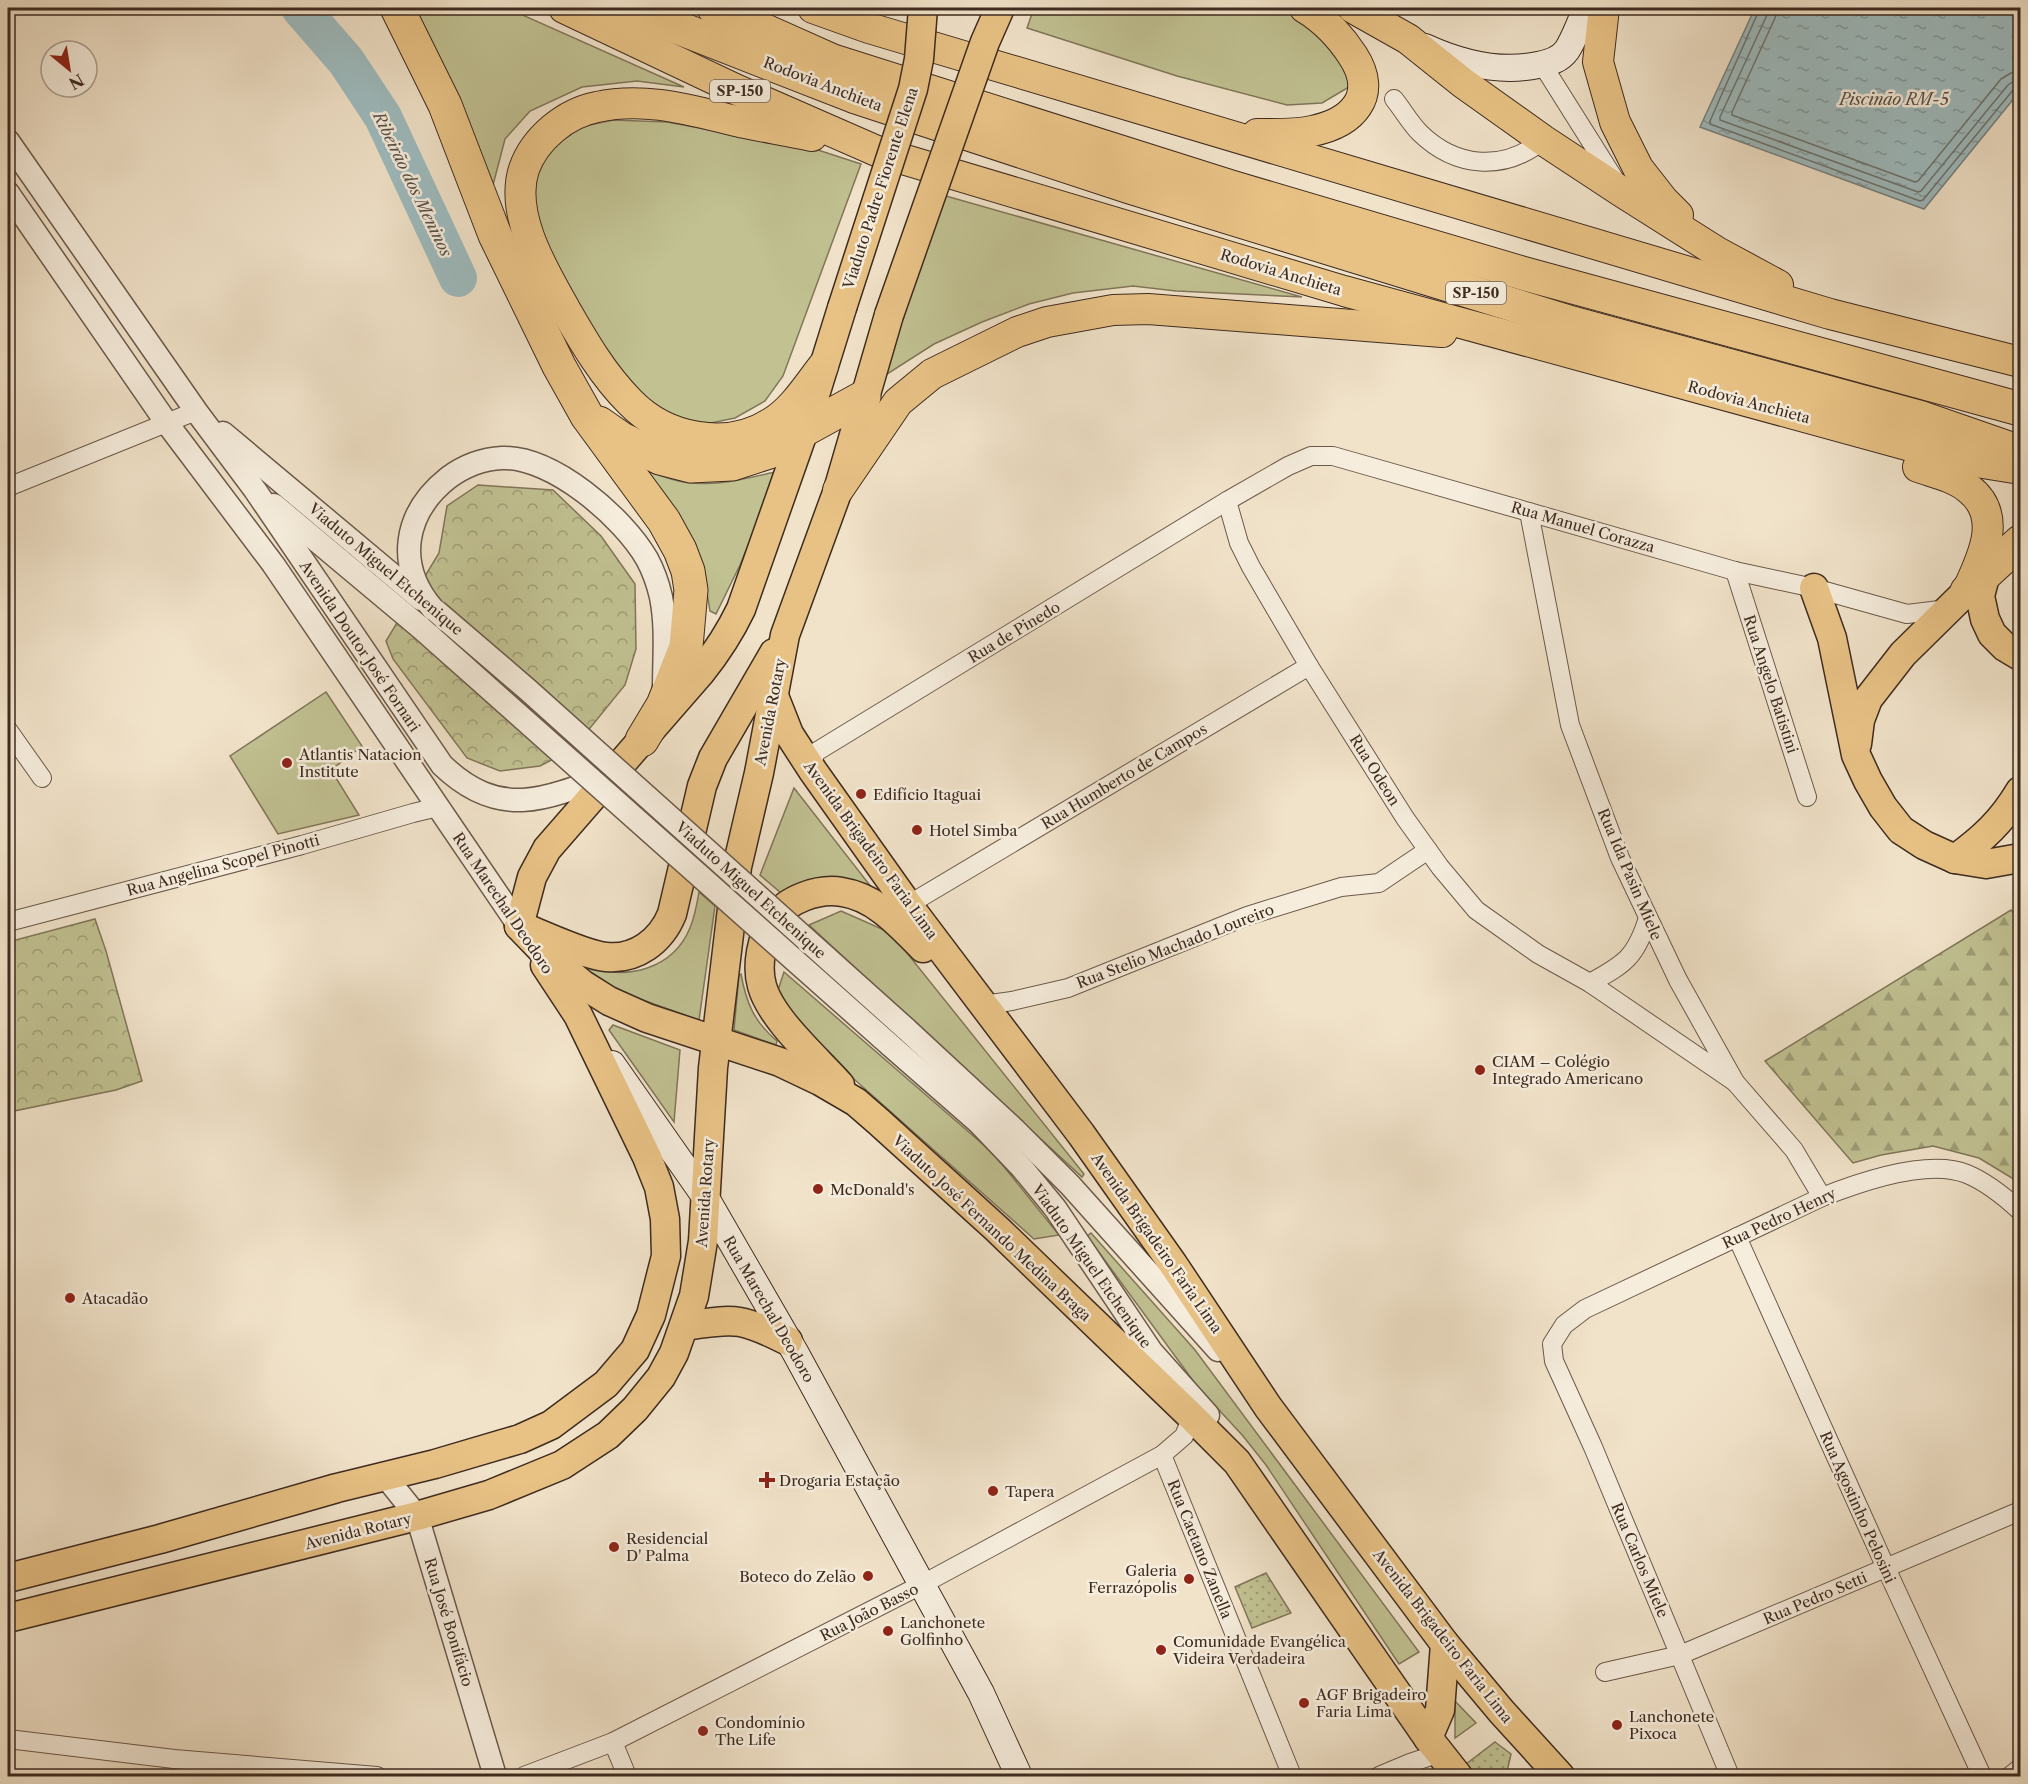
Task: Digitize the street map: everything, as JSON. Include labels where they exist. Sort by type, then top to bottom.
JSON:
[{"type":"highway","points":[[397,8],[446,105],[495,235],[559,366],[587,416],[664,521],[680,549],[688,571],[691,590],[686,647],[663,705],[642,740]]},
{"type":"highway","name":"Rodovia Anchieta","points":[[564,8],[735,89],[868,147],[1344,291],[1958,459],[2020,469]]},
{"type":"highway","name":"Rodovia Anchieta","points":[[628,8],[853,96],[1130,187],[1572,323],[1922,418],[2020,452]]},
{"type":"highway","name":"Rodovia Anchieta","points":[[714,8],[833,61],[1231,187],[1522,273],[2020,409]]},
{"type":"highway","points":[[813,8],[869,28],[1830,314],[2014,354]]},
{"type":"highway","points":[[1226,134],[1290,134],[1319,129],[1344,118],[1359,104],[1364,87],[1356,61],[1333,30],[1305,8]]},
{"type":"highway","points":[[1353,8],[1408,39],[1463,83],[1622,192],[1717,252],[1830,314]]},
{"type":"highway","points":[[1604,8],[1598,62],[1609,105],[1622,139],[1638,168],[1663,200],[1717,252]]},
{"type":"highway","points":[[823,366],[783,413],[773,422],[754,432],[732,438],[710,439],[688,436],[650,417],[632,404],[591,353],[545,274],[530,238],[524,216],[521,193],[524,170],[540,142],[555,127],[574,115],[595,107],[633,102],[675,106],[868,147]]},
{"type":"highway","points":[[838,490],[898,402],[932,374],[1017,332],[1080,314],[1149,309],[1513,338]]},
{"type":"highway","points":[[587,416],[622,439],[660,458],[691,466],[732,464],[769,452],[864,397]]},
{"type":"highway","points":[[1788,413],[1853,445],[1954,480],[1970,489],[1982,504],[1989,526],[1980,562],[1967,591]]},
{"type":"highway","points":[[1967,591],[2020,542]]},
{"type":"main road","name":"Viaduto Padre Fiorente Elena","points":[[823,366],[913,89],[919,59],[922,8]]},
{"type":"main road","name":"Avenida Rotary","points":[[8,1618],[417,1516],[489,1495],[562,1465],[608,1435],[635,1409],[661,1377],[674,1353],[694,1296],[703,1241],[716,1040],[737,867],[759,773],[785,635],[838,490],[889,315],[985,42],[1000,8]]},
{"type":"main road","points":[[1408,39],[1444,56],[1493,67],[1531,67],[1558,59],[1567,50],[1587,8]]},
{"type":"main road","points":[[785,635],[713,758],[702,786],[672,914],[666,927],[653,942],[637,952],[619,958],[603,957],[519,926],[532,877],[547,849],[701,672],[730,631],[741,609],[804,430],[823,366]]},
{"type":"main road","points":[[1814,588],[1832,638],[1856,755],[1883,807],[1901,830],[1924,845],[1955,859],[1986,864],[2020,858]]},
{"type":"main road","points":[[1856,755],[1860,720],[1868,699],[1903,654],[1967,591],[1980,596],[1985,619],[1992,634],[2020,656]]},
{"type":"main road","name":"Avenida Brigadeiro Faria Lima","points":[[774,696],[789,734],[813,771],[908,905],[1094,1153],[1173,1264],[1268,1407],[1445,1644],[1560,1776]]},
{"type":"main road","points":[[1955,859],[1982,840],[2002,818],[2020,790]]},
{"type":"main road","points":[[856,1102],[774,1011],[762,986],[760,962],[764,939],[774,918],[791,904],[804,896],[822,892],[842,892],[868,901],[885,911],[983,1005]]},
{"type":"main road","name":"Rua Marechal Deodoro","points":[[519,926],[578,1015],[706,1198],[869,1485],[981,1693],[1019,1776]]},
{"type":"main road","name":"Viaduto José Fernando Medina Braga","points":[[519,926],[544,952],[582,984],[609,1001],[648,1018],[780,1062],[820,1081],[856,1102],[981,1214],[1237,1462]]},
{"type":"main road","points":[[8,1578],[160,1539],[520,1439],[551,1425],[606,1384],[635,1350],[651,1315],[666,1256],[665,1219],[658,1187],[647,1157],[578,1015]]},
{"type":"main road","points":[[684,1326],[739,1322],[757,1327],[788,1341]]},
{"type":"main road","points":[[1237,1462],[1434,1746],[1458,1776]]},
{"type":"main road","points":[[1434,1746],[1440,1710],[1445,1644]]},
{"type":"street","points":[[1531,67],[1622,192]]},
{"type":"street","points":[[1394,99],[1418,131],[1430,141],[1454,155],[1467,159],[1487,162],[1508,159],[1523,153],[1543,140]]},
{"type":"street","name":"Avenida Doutor José Fornari","points":[[10,149],[196,411],[255,490],[442,765],[457,780],[487,794],[510,800],[528,801],[546,798],[614,772]]},
{"type":"street","name":"Avenida Doutor José Fornari","points":[[8,193],[166,422],[273,564],[438,807]]},
{"type":"street","points":[[8,487],[196,411]]},
{"type":"street","name":"Viaduto Miguel Etchenique","points":[[196,411],[326,517],[430,616],[898,1037],[1015,1131],[1070,1185],[1268,1407]]},
{"type":"street","name":"Avenida Doutor José Fornari","points":[[166,422],[255,490]]},
{"type":"street","name":"Rua Manuel Corazza","points":[[1227,501],[1288,466],[1311,456],[1333,456],[1735,571],[1814,588],[1907,614],[1967,591]]},
{"type":"street","points":[[430,616],[414,579],[409,554],[412,527],[423,504],[441,484],[476,463],[504,458],[531,462],[544,467],[595,502],[630,536],[646,558],[661,597],[665,640],[663,705]]},
{"type":"street","name":"Viaduto Miguel Etchenique","points":[[255,490],[430,616]]},
{"type":"street","name":"Rua Odeon","points":[[1227,501],[1239,543],[1309,666],[1405,818],[1476,910],[1538,954],[1590,982],[1735,1082]]},
{"type":"street","name":"Rua de Pinedo","points":[[813,771],[816,752],[1227,501]]},
{"type":"street","name":"Rua Ida Pasin Miele","points":[[1529,512],[1570,725],[1620,858],[1678,980],[1735,1082],[1794,1150],[1822,1197]]},
{"type":"street","name":"Rua Angelo Batistini","points":[[1735,571],[1807,797]]},
{"type":"street","name":"Rua Humberto de Campos","points":[[908,905],[1309,666]]},
{"type":"street","points":[[8,730],[42,778]]},
{"type":"street","name":"Rua Angelina Scopel Pinotti","points":[[8,922],[438,807]]},
{"type":"street","name":"Rua Marechal Deodoro","points":[[438,807],[519,926]]},
{"type":"street","name":"Rua Stelio Machado Loureiro","points":[[983,1005],[1068,988],[1246,916],[1341,887],[1379,883],[1428,850]]},
{"type":"street","points":[[1590,982],[1618,968],[1631,955],[1642,939],[1648,918]]},
{"type":"street","name":"Viaduto Miguel Etchenique","points":[[898,1037],[1022,1168],[1055,1208],[1151,1351],[1212,1420],[1226,1439],[1237,1462]]},
{"type":"street","name":"Rua Pedro Henry","points":[[1552,1344],[1564,1325],[1585,1309],[1822,1197],[1850,1186],[1894,1174],[1930,1168],[1966,1173],[1995,1190],[2020,1211]]},
{"type":"street","name":"Rua Agostinho Pelosini","points":[[1737,1237],[1982,1776]]},
{"type":"street","name":"Rua Carlos Miele","points":[[1552,1344],[1554,1361],[1730,1776]]},
{"type":"street","name":"Rua João Basso","points":[[524,1776],[613,1742],[921,1585],[1162,1455],[1184,1436],[1192,1417]]},
{"type":"street","name":"Rua Caetano Zanella","points":[[1162,1455],[1292,1776]]},
{"type":"street","name":"Rua José Bonifácio","points":[[385,1476],[417,1516],[495,1776]]},
{"type":"street","name":"Rua Pedro Setti","points":[[1605,1672],[1680,1655],[2020,1511]]},
{"type":"street","points":[[8,1739],[174,1768],[377,1776]]},
{"type":"street","points":[[613,1742],[627,1776]]},
{"type":"street","points":[[1379,1776],[1410,1763],[1434,1746]]},
{"type":"street","points":[[2010,1776],[2020,1768]]},
{"type":"green space","points":[[410,8],[507,8],[684,87],[637,81],[582,87],[530,111],[505,139],[493,185]]},
{"type":"green space","points":[[1034,8],[1293,8],[1351,69],[1349,87],[1322,103],[1287,105],[1177,76],[1027,28]]},
{"type":"green space","points":[[613,120],[667,122],[818,150],[861,164],[783,376],[765,401],[735,418],[711,423],[682,423],[643,406],[597,355],[531,223],[531,183],[541,151],[571,129]]},
{"type":"green space","points":[[946,196],[1302,297],[1176,291],[1133,286],[1073,293],[1029,304],[982,322],[934,344],[881,378]]},
{"type":"green space","points":[[635,465],[666,478],[698,484],[725,482],[779,471],[740,565],[716,614],[710,611],[704,575]]},
{"type":"green space","points":[[478,485],[553,490],[601,536],[635,584],[636,649],[625,685],[573,749],[540,766],[500,771],[467,758],[393,659],[386,641],[439,553],[447,506]]},
{"type":"green space","name":"Atlantis Natacion Institute","points":[[326,692],[362,746],[331,770],[359,815],[278,834],[230,756]]},
{"type":"green space","points":[[794,788],[872,888],[781,893],[760,875]]},
{"type":"green space","points":[[699,892],[715,906],[699,1020],[623,993],[586,969],[588,966],[618,972],[633,971],[661,962],[682,942],[690,928]]},
{"type":"green space","points":[[2011,910],[2020,921],[2020,1183],[1979,1158],[1933,1146],[1881,1155],[1853,1163],[1765,1061]]},
{"type":"green space","points":[[841,911],[891,933],[1084,1174],[1082,1177],[809,925]]},
{"type":"green space","points":[[95,919],[142,1081],[116,1090],[14,1111],[8,1037],[8,942]]},
{"type":"green space","points":[[784,972],[993,1153],[1059,1235],[1034,1239],[828,1056],[776,996]]},
{"type":"green space","points":[[741,974],[752,1011],[762,1026],[777,1041],[776,1045],[734,1030],[739,975]]},
{"type":"green space","points":[[613,1025],[680,1050],[674,1122],[609,1030]]},
{"type":"green space","points":[[1091,1233],[1195,1350],[1419,1652],[1399,1664],[1266,1465],[1197,1386],[1087,1236]]},
{"type":"green space","points":[[1266,1573],[1291,1613],[1252,1628],[1235,1587]]},
{"type":"green space","points":[[1455,1701],[1476,1723],[1455,1738]]},
{"type":"green space","points":[[1495,1742],[1511,1754],[1506,1776],[1477,1776],[1466,1764]]},
{"type":"water","name":"Piscinão RM-5","points":[[1755,8],[2020,8],[2020,91],[1924,209],[1700,127]]},
{"type":"waterway","name":"Ribeirão dos Meninos","points":[[300,8],[346,61],[383,117],[458,278]]},
{"type":"place","name":"Atlantis Natacion Institute","points":[[287,763]]},
{"type":"place","name":"Edifício Itaguai","points":[[861,794]]},
{"type":"place","name":"Hotel Simba","points":[[917,830]]},
{"type":"place","name":"CIAM – Colégio Integrado Americano","points":[[1480,1070]]},
{"type":"place","name":"McDonald's","points":[[818,1189]]},
{"type":"place","name":"Atacadão","points":[[70,1298]]},
{"type":"place","name":"Drogaria Estação","points":[[767,1480]]},
{"type":"place","name":"Tapera","points":[[993,1491]]},
{"type":"place","name":"Residencial D' Palma","points":[[614,1547]]},
{"type":"place","name":"Boteco do Zelão","points":[[868,1576]]},
{"type":"place","name":"Galeria Ferrazópolis","points":[[1189,1579]]},
{"type":"place","name":"Lanchonete Golfinho","points":[[888,1631]]},
{"type":"place","name":"Comunidade Evangélica Videira Verdadeira","points":[[1161,1650]]},
{"type":"place","name":"AGF Brigadeiro Faria Lima","points":[[1304,1703]]},
{"type":"place","name":"Lanchonete Pixoca","points":[[1617,1725]]},
{"type":"place","name":"Condomínio The Life","points":[[703,1731]]}]
